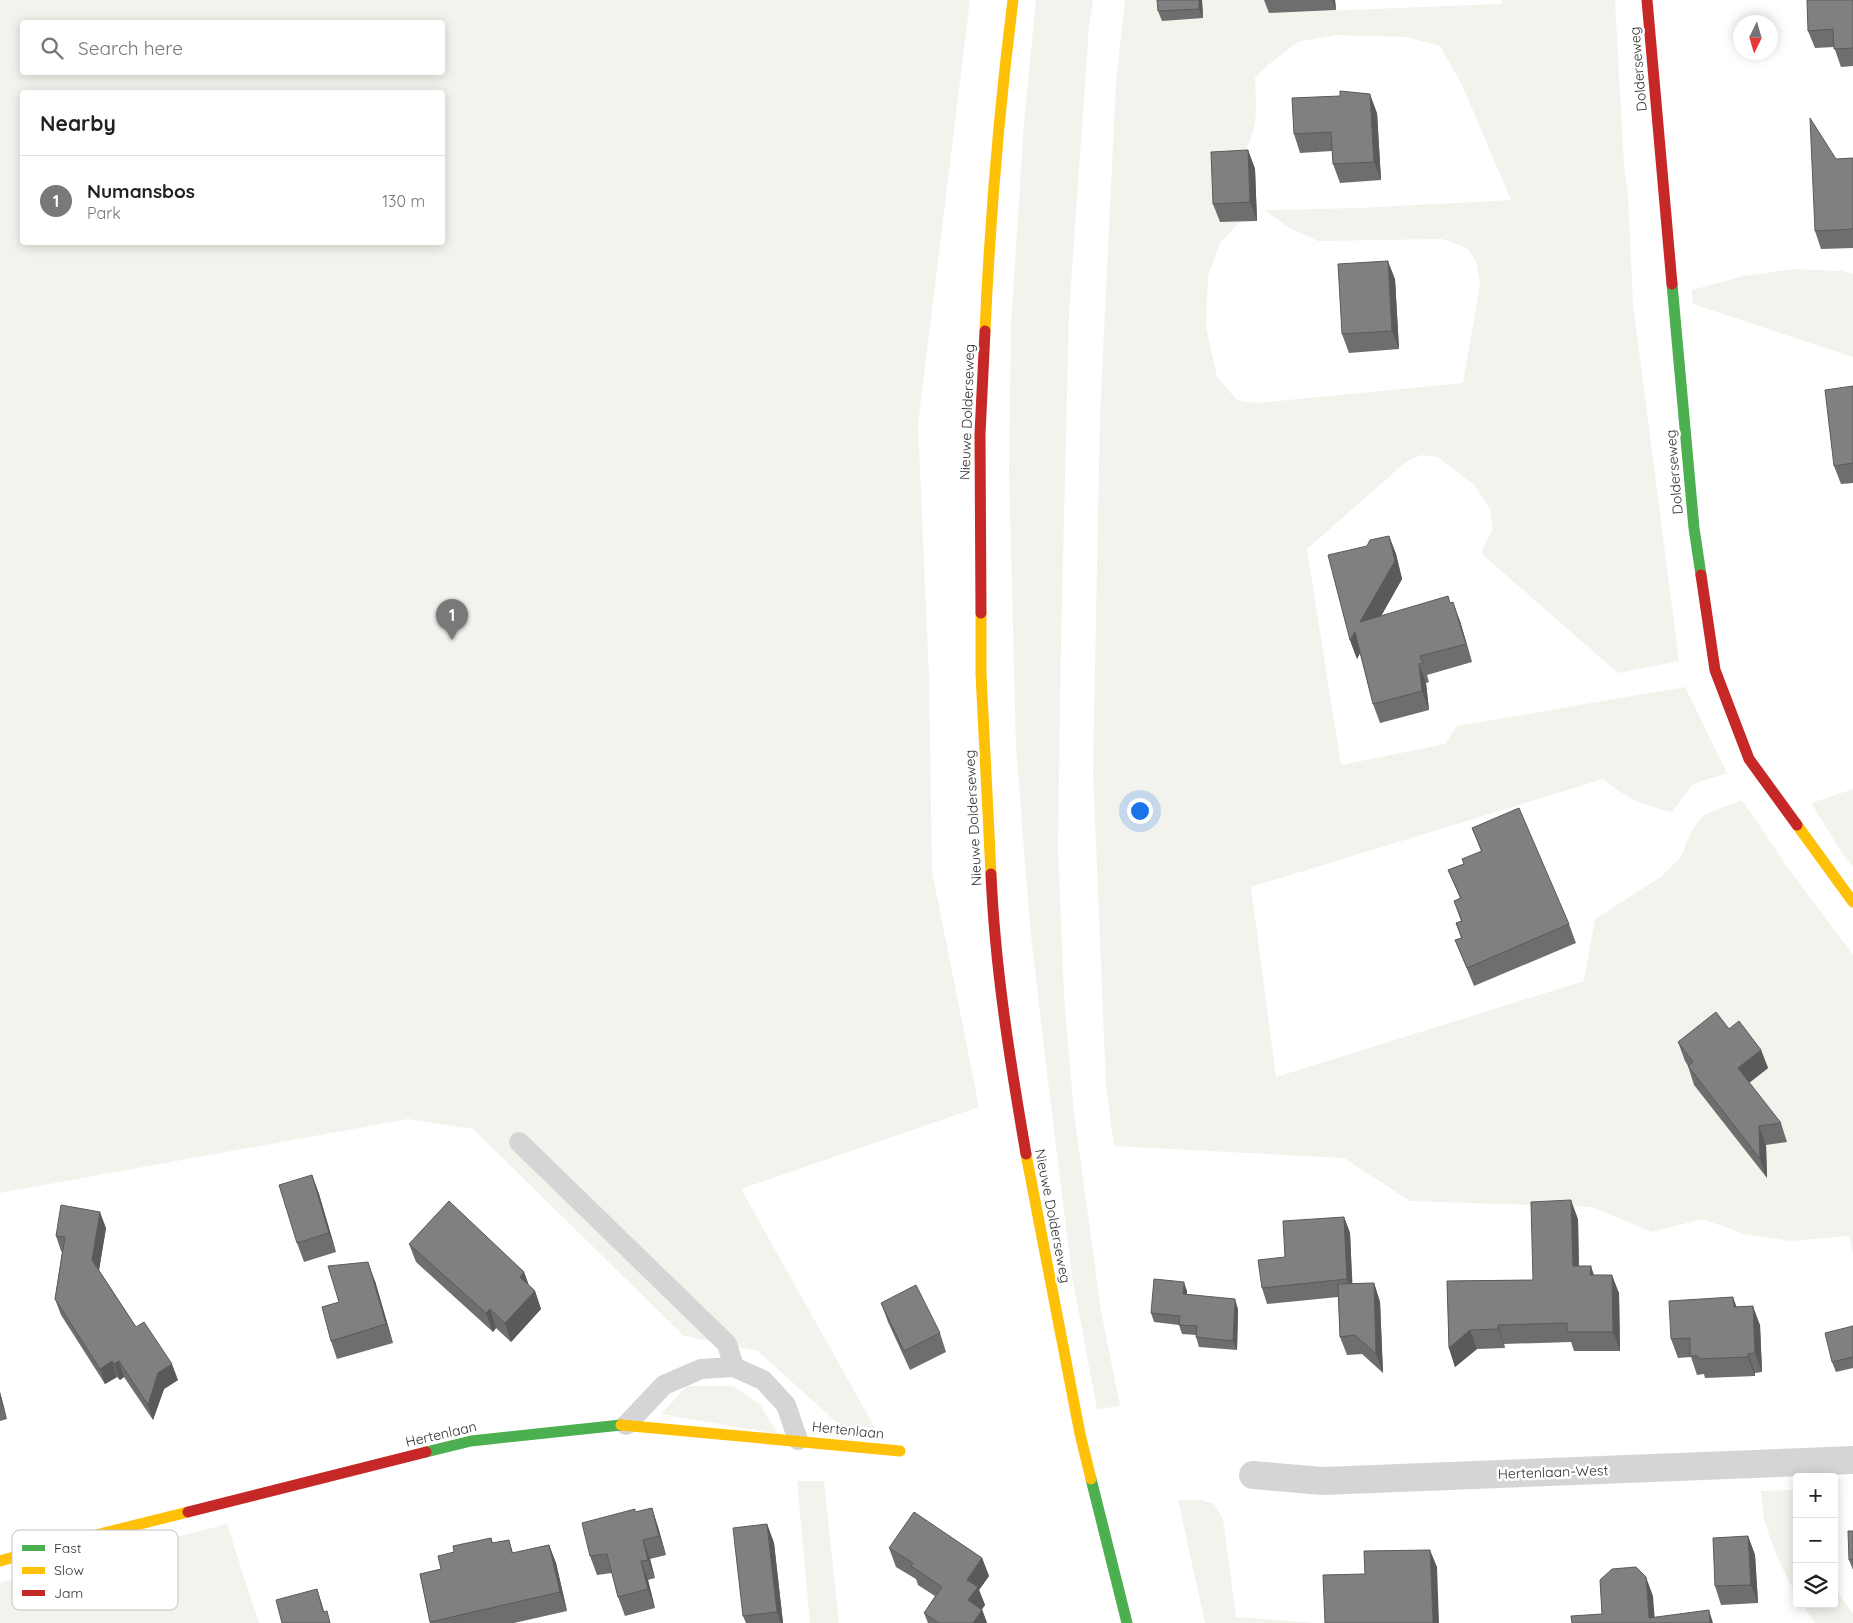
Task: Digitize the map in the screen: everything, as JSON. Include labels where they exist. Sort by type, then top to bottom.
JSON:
[{"type":"main road","name":"Nieuwe Dolderseweg","points":[[1013,0],[989,238],[980,434],[981,674],[992,903],[1008,1048],[1029,1174],[1080,1434],[1127,1623]]},
{"type":"main road","name":"Dolderseweg","points":[[1647,0],[1694,528],[1715,670],[1749,759],[1853,902]]},
{"type":"main road","name":"Hertenlaan","points":[[115,1530],[471,1440],[626,1425],[900,1450]]},
{"type":"street","name":"Hertenlaan-West","points":[[1253,1475],[1322,1481],[1853,1460]]},
{"type":"lane","points":[[519,1142],[727,1344],[734,1367]]},
{"type":"lane","points":[[626,1425],[664,1385],[701,1369],[734,1367],[763,1380],[786,1405],[798,1440]]},
{"type":"shaded area","points":[[0,0],[970,0],[918,424],[929,678],[932,871],[979,1107],[741,1189],[875,1428],[847,1432],[758,1351],[684,1336],[473,1129],[408,1119],[0,1193]]},
{"type":"shaded area","points":[[1036,0],[1093,0],[1089,26],[1069,314],[1058,847],[1064,995],[1074,1113],[1101,1311],[1120,1406],[1097,1409],[1072,1276],[1044,1048],[1030,926],[1016,747],[1009,472],[1011,324],[1024,123]]},
{"type":"shaded area","points":[[1125,0],[1268,0],[1269,13],[1501,4],[1502,0],[1615,0],[1624,166],[1628,194],[1633,304],[1679,661],[1618,673],[1482,554],[1483,547],[1493,529],[1490,509],[1474,485],[1438,457],[1422,455],[1407,461],[1307,549],[1341,765],[1445,744],[1457,726],[1685,687],[1727,773],[1693,784],[1672,812],[1635,800],[1620,792],[1603,779],[1251,887],[1276,1077],[1584,981],[1595,919],[1662,876],[1681,857],[1691,832],[1703,815],[1742,800],[1791,872],[1853,955],[1853,1254],[1849,1236],[1790,1241],[1745,1234],[1702,1219],[1652,1232],[1592,1207],[1410,1201],[1344,1158],[1114,1146],[1106,1086],[1093,771],[1100,415],[1116,83]],"holes":[[[1336,35],[1407,37],[1440,46],[1462,85],[1511,200],[1361,208],[1264,210],[1290,228],[1318,241],[1442,239],[1467,248],[1476,261],[1480,284],[1463,383],[1256,403],[1237,400],[1217,377],[1206,327],[1208,276],[1220,243],[1240,222],[1220,222],[1218,170],[1255,169],[1247,147],[1255,121],[1255,78],[1268,65],[1298,42]]]},
{"type":"shaded area","points":[[1794,269],[1842,271],[1853,274],[1853,357],[1693,304],[1692,290],[1743,276]]},
{"type":"shaded area","points":[[1853,789],[1853,867],[1811,803]]},
{"type":"shaded area","points":[[687,1386],[733,1386],[759,1403],[778,1434],[661,1414]]},
{"type":"shaded area","points":[[797,1481],[824,1481],[839,1623],[810,1623]]},
{"type":"shaded area","points":[[1793,1490],[1793,1589],[1776,1555],[1764,1520],[1761,1491]]},
{"type":"shaded area","points":[[1178,1500],[1201,1500],[1214,1504],[1223,1519],[1236,1617],[1315,1623],[1205,1623]]},
{"type":"shaded area","points":[[227,1524],[259,1623],[0,1623],[0,1583],[12,1580],[12,1610],[178,1610],[178,1537]]},
{"type":"shaded area","points":[[1838,1591],[1853,1614],[1853,1623],[1815,1623],[1805,1608],[1838,1608]]},
{"type":"building","points":[[1157,0],[1199,0],[1199,9],[1158,11]]},
{"type":"building","points":[[1807,0],[1853,0],[1853,48],[1834,49],[1833,29],[1808,31]]},
{"type":"building","points":[[1340,91],[1370,94],[1374,162],[1333,164],[1331,132],[1294,134],[1292,98],[1340,96]]},
{"type":"building","points":[[1810,118],[1836,159],[1853,158],[1853,229],[1815,231]]},
{"type":"building","points":[[1248,150],[1250,202],[1213,204],[1211,152]]},
{"type":"building","points":[[1388,261],[1392,331],[1342,334],[1338,264]]},
{"type":"building","points":[[1853,386],[1853,463],[1834,466],[1825,390]]},
{"type":"building","points":[[1389,536],[1395,561],[1360,622],[1448,596],[1450,603],[1453,602],[1466,644],[1420,656],[1423,663],[1419,664],[1422,691],[1373,704],[1355,632],[1350,640],[1328,555],[1367,546],[1370,540]]},
{"type":"building","points":[[1519,808],[1569,924],[1467,968],[1455,940],[1462,938],[1456,923],[1462,921],[1454,901],[1461,898],[1448,870],[1464,864],[1462,859],[1482,851],[1472,828]]},
{"type":"building","points":[[1716,1012],[1729,1029],[1739,1021],[1761,1050],[1738,1068],[1781,1123],[1759,1126],[1760,1159],[1688,1066],[1693,1062],[1678,1042]]},
{"type":"building","points":[[312,1175],[329,1233],[297,1243],[279,1185]]},
{"type":"building","points":[[1571,1200],[1573,1266],[1591,1266],[1590,1275],[1612,1275],[1613,1332],[1567,1332],[1567,1323],[1498,1325],[1498,1329],[1470,1330],[1449,1348],[1447,1281],[1533,1280],[1531,1202]]},
{"type":"building","points":[[449,1201],[524,1272],[520,1277],[535,1291],[505,1323],[490,1309],[486,1313],[409,1244]]},
{"type":"building","points":[[61,1205],[100,1212],[92,1260],[136,1327],[144,1322],[172,1364],[158,1373],[148,1405],[119,1361],[114,1364],[112,1361],[100,1369],[55,1299],[65,1237],[56,1236]]},
{"type":"building","points":[[1344,1217],[1347,1279],[1262,1288],[1258,1260],[1285,1257],[1283,1221]]},
{"type":"building","points":[[368,1262],[386,1324],[331,1341],[322,1307],[339,1302],[328,1266]]},
{"type":"building","points":[[1154,1279],[1184,1282],[1183,1294],[1235,1299],[1233,1341],[1196,1337],[1197,1326],[1179,1325],[1180,1316],[1151,1313]]},
{"type":"building","points":[[1374,1283],[1376,1354],[1355,1335],[1340,1337],[1338,1284]]},
{"type":"building","points":[[916,1285],[940,1333],[904,1351],[881,1303]]},
{"type":"building","points":[[1733,1297],[1734,1307],[1753,1306],[1755,1353],[1748,1354],[1748,1357],[1698,1359],[1698,1356],[1690,1356],[1690,1338],[1671,1339],[1669,1301]]},
{"type":"building","points":[[1853,1326],[1853,1357],[1832,1362],[1825,1333]]},
{"type":"building","points":[[652,1508],[659,1536],[643,1540],[648,1560],[641,1561],[648,1589],[618,1597],[607,1554],[590,1556],[582,1523],[635,1509],[635,1512]]},
{"type":"building","points":[[914,1512],[982,1558],[967,1580],[978,1587],[968,1600],[982,1610],[973,1623],[939,1623],[924,1613],[942,1587],[911,1566],[913,1563],[889,1548]]},
{"type":"building","points":[[767,1524],[777,1612],[743,1616],[733,1528]]},
{"type":"building","points":[[1848,1531],[1853,1531],[1853,1559],[1849,1560]]},
{"type":"building","points":[[1748,1536],[1751,1585],[1715,1586],[1713,1538]]},
{"type":"building","points":[[491,1538],[492,1543],[509,1540],[512,1553],[549,1545],[560,1592],[430,1622],[420,1574],[441,1569],[438,1556],[454,1552],[453,1546]]},
{"type":"building","points":[[1430,1550],[1433,1623],[1325,1623],[1323,1575],[1365,1574],[1364,1551]]},
{"type":"building","points":[[1636,1567],[1646,1577],[1649,1618],[1709,1610],[1710,1623],[1572,1623],[1571,1616],[1602,1614],[1600,1580],[1612,1569]]},
{"type":"building","points":[[317,1589],[323,1612],[327,1611],[330,1623],[282,1623],[276,1600]]},
{"type":"traffic: fast","points":[[1672,284],[1694,528],[1701,575]]},
{"type":"traffic: fast","points":[[426,1452],[471,1441],[621,1425]]},
{"type":"traffic: fast","points":[[1091,1479],[1127,1623]]},
{"type":"traffic: slow","points":[[985,331],[996,165],[1013,0]]},
{"type":"traffic: slow","points":[[981,613],[981,674],[991,874]]},
{"type":"traffic: slow","points":[[1797,825],[1853,902]]},
{"type":"traffic: slow","points":[[1026,1154],[1080,1434],[1091,1479]]},
{"type":"traffic: slow","points":[[621,1425],[900,1451]]},
{"type":"traffic: slow","points":[[116,1530],[188,1512]]},
{"type":"traffic: slow","points":[[0,1561],[12,1558]]},
{"type":"traffic: jam","points":[[1647,0],[1672,284]]},
{"type":"traffic: jam","points":[[981,613],[980,434],[985,331]]},
{"type":"traffic: jam","points":[[1701,575],[1715,670],[1749,759],[1797,825]]},
{"type":"traffic: jam","points":[[991,874],[1000,979],[1026,1154]]},
{"type":"traffic: jam","points":[[188,1512],[426,1452]]},
{"type":"place","name":"Numansbos","points":[[452,640]]}]
